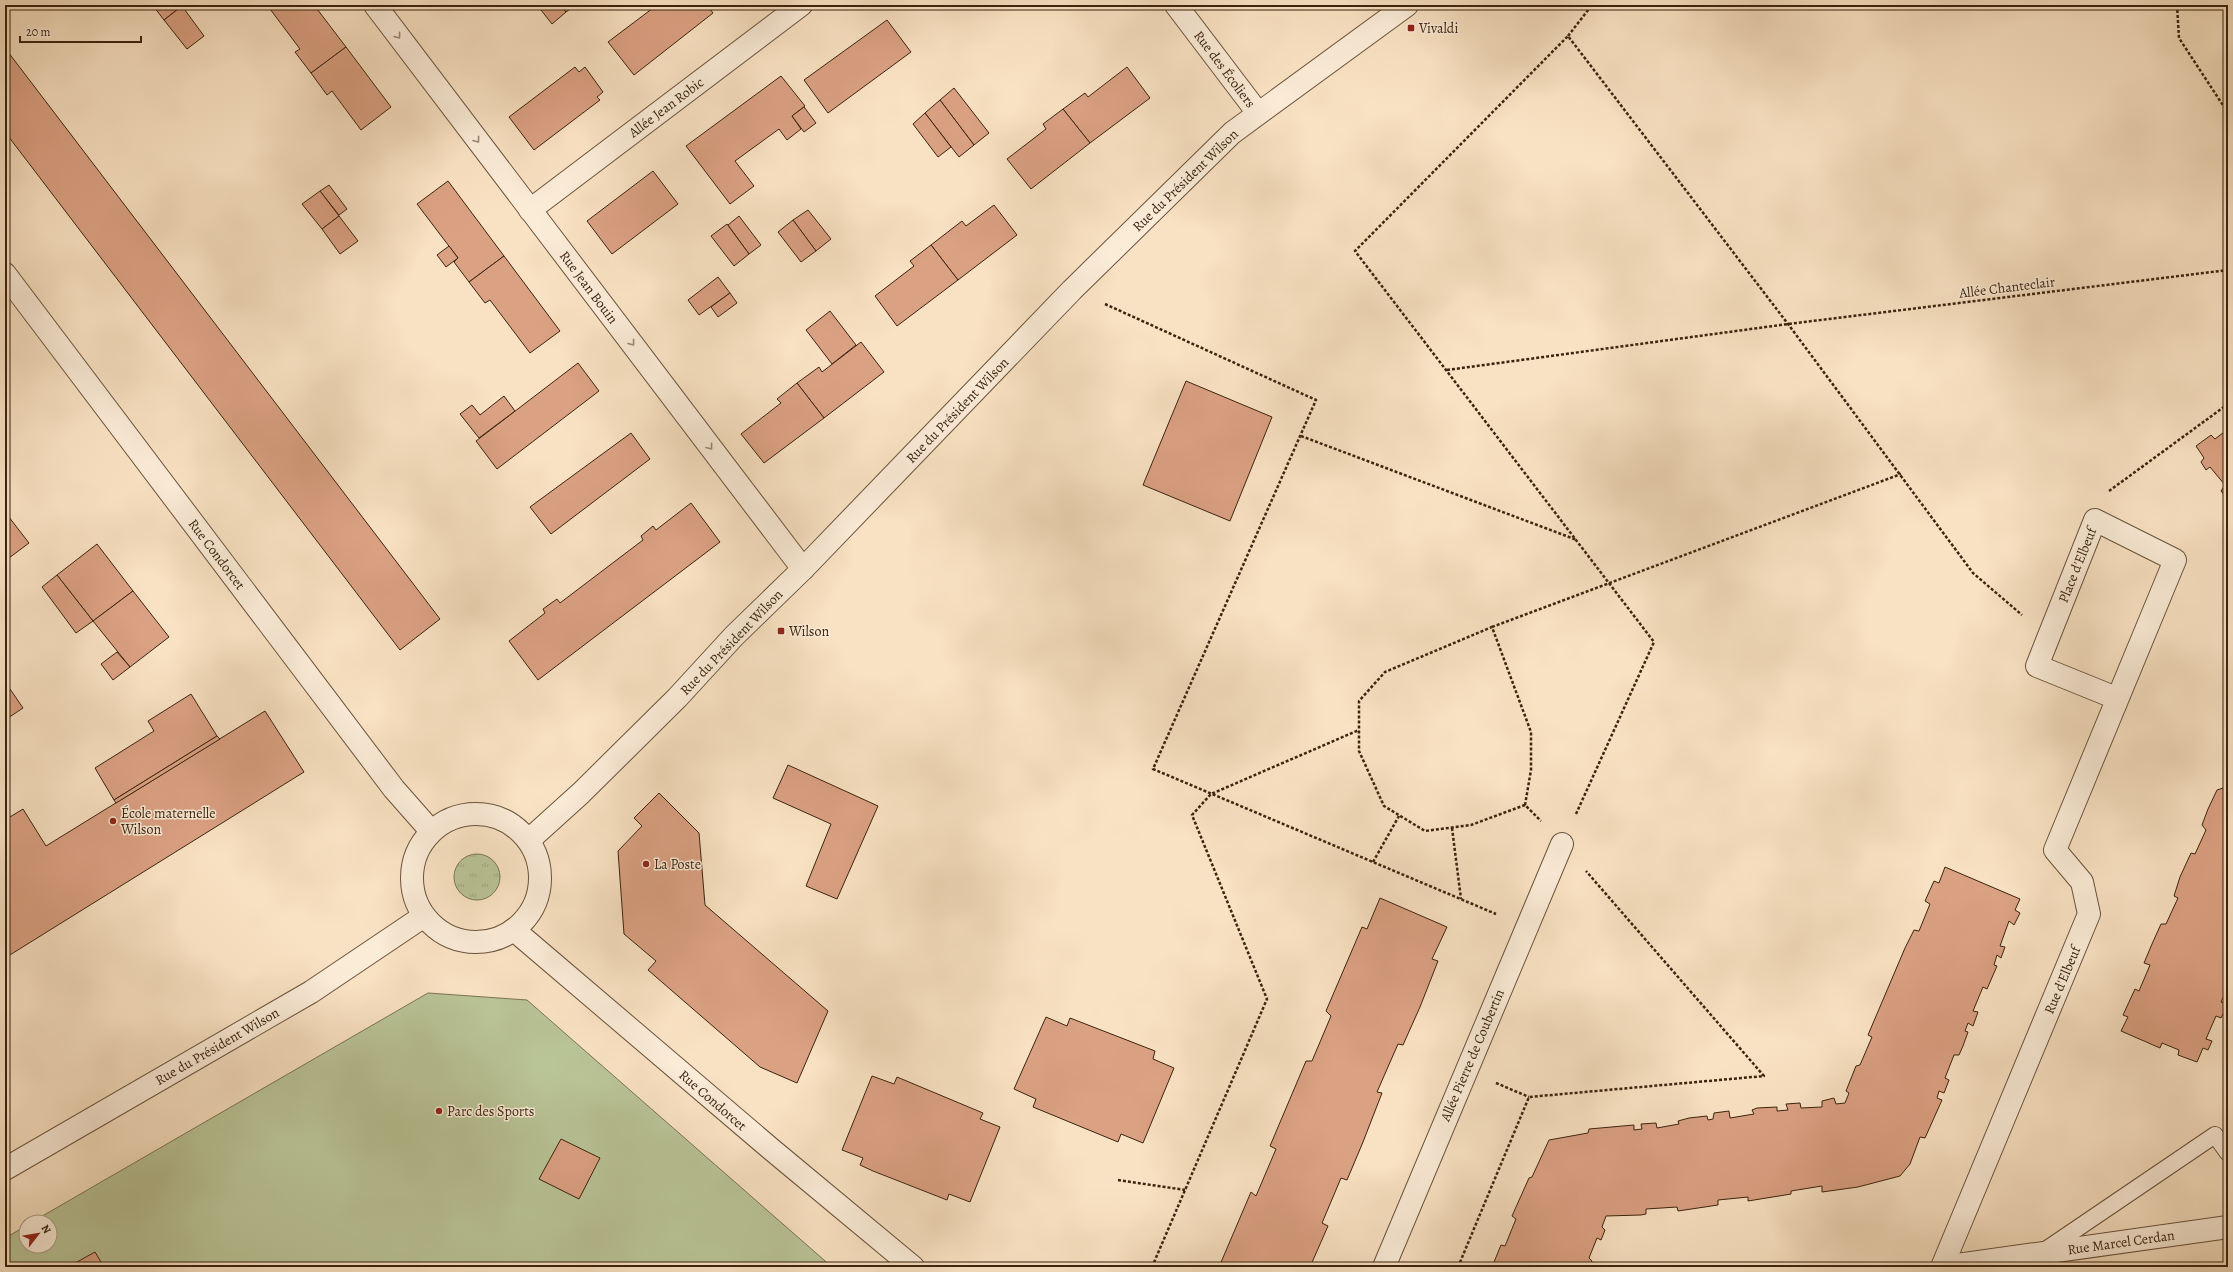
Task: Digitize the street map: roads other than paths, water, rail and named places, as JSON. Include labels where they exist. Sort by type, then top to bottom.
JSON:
[{"type":"street","name":"Rue Jean Bouin","points":[[375,5],[803,569]]},
{"type":"street","name":"Allée Jean Robic","points":[[530,210],[801,5]]},
{"type":"street","name":"Rue des Écoliers","points":[[1176,5],[1258,113]]},
{"type":"street","name":"Rue du Président Wilson","points":[[529,840],[581,793],[677,698],[734,636],[803,569],[1072,290],[1232,133],[1407,5]]},
{"type":"street","name":"Rue Condorcet","points":[[5,274],[390,783],[431,831]]},
{"type":"street","name":"Place d'Elbeuf","points":[[2094,520],[2175,560],[2116,698],[2037,666],[2094,520]]},
{"type":"street","name":"Rue d'Elbeuf","points":[[1942,1267],[2089,914],[2082,882],[2055,850],[2116,698]]},
{"type":"street","points":[[471,813],[494,815],[513,825],[529,840],[538,859],[541,878],[538,898],[529,916],[514,930],[496,939],[476,942],[456,939],[438,930],[424,916],[416,900],[412,881],[413,863],[420,846],[431,831],[450,818],[471,813]]},
{"type":"street","name":"Allée Pierre de Coubertin","points":[[1384,1267],[1562,844]]},
{"type":"street","name":"Rue du Président Wilson","points":[[5,1169],[311,992],[424,916]]},
{"type":"street","name":"Rue Condorcet","points":[[514,930],[771,1149],[913,1267]]},
{"type":"street","name":"Rue Marcel Cerdan","points":[[1942,1267],[2228,1226]]},
{"type":"lane","points":[[2042,1253],[2215,1135],[2228,1153]]},
{"type":"place","name":"Vivaldi","points":[[1411,28]]},
{"type":"place","name":"Wilson","points":[[781,631]]},
{"type":"place","name":"École maternelle Wilson","points":[[113,821]]},
{"type":"place","name":"La Poste","points":[[646,864]]},
{"type":"place","name":"Parc des Sports","points":[[439,1111]]}]
